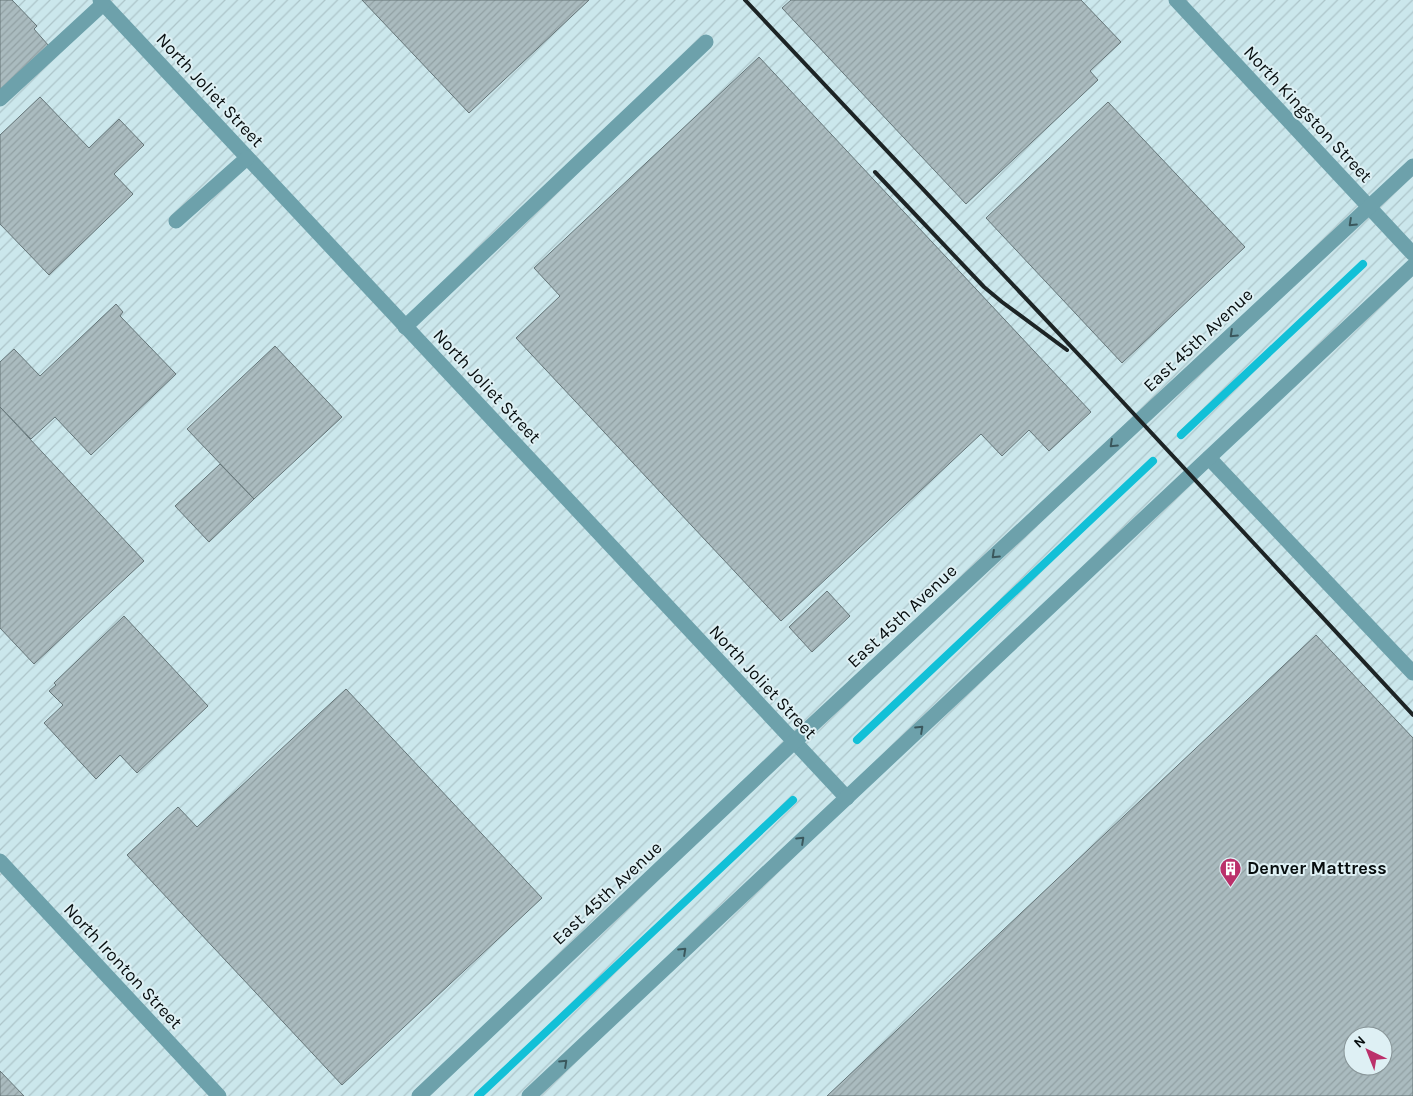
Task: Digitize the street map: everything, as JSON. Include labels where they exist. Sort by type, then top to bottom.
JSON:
[{"type":"street","name":"North Kingston Street","points":[[1176,0],[1413,254]]},
{"type":"street","points":[[0,99],[102,2]]},
{"type":"street","name":"North Joliet Street","points":[[102,2],[846,798]]},
{"type":"street","points":[[405,327],[706,42]]},
{"type":"street","points":[[176,221],[247,158]]},
{"type":"street","name":"East 45th Avenue","points":[[420,1096],[794,742],[1413,166]]},
{"type":"street","points":[[529,1096],[1413,266]]},
{"type":"street","points":[[1209,458],[1413,673]]},
{"type":"street","name":"North Ironton Street","points":[[0,861],[219,1096]]},
{"type":"shaded area","points":[[0,0],[1413,0],[1413,1096],[0,1096]]},
{"type":"building","points":[[0,0],[12,0],[37,26],[34,29],[49,46],[0,91]]},
{"type":"building","points":[[362,0],[589,0],[469,113]]},
{"type":"building","points":[[791,0],[1081,0],[1121,42],[1090,71],[1098,80],[966,204],[782,8]]},
{"type":"building","points":[[759,57],[1091,412],[1049,451],[1029,430],[1002,456],[981,434],[781,621],[516,338],[560,296],[534,268]]},
{"type":"building","points":[[40,97],[89,148],[119,119],[144,145],[114,174],[133,194],[49,275],[0,224],[0,135]]},
{"type":"building","points":[[1108,102],[1245,247],[1122,363],[986,218]]},
{"type":"building","points":[[116,304],[123,312],[120,316],[176,374],[91,455],[55,417],[31,439],[0,407],[0,362],[14,349],[40,376]]},
{"type":"building","points":[[275,346],[342,417],[254,499],[187,429]]},
{"type":"building","points":[[0,407],[144,561],[34,664],[0,628]]},
{"type":"building","points":[[220,464],[254,499],[209,542],[175,506]]},
{"type":"building","points":[[827,591],[850,616],[812,652],[789,627]]},
{"type":"building","points":[[124,616],[208,706],[137,773],[120,755],[96,779],[44,723],[63,705],[49,691],[56,685],[54,683]]},
{"type":"building","name":"Denver Mattress","points":[[1316,635],[1413,738],[1413,1096],[827,1096]]},
{"type":"building","points":[[346,689],[542,898],[342,1085],[127,855],[178,807],[197,827]]},
{"type":"building","points":[[0,1071],[24,1096],[0,1096]]},
{"type":"waterway","points":[[1181,435],[1363,264]]},
{"type":"waterway","points":[[857,740],[1153,461]]},
{"type":"waterway","points":[[478,1096],[793,800]]},
{"type":"railway","points":[[745,0],[1095,372],[1413,715]]},
{"type":"railway","points":[[875,172],[984,287],[1067,350]]},
{"type":"place","name":"Denver Mattress","points":[[1231,887]]}]
